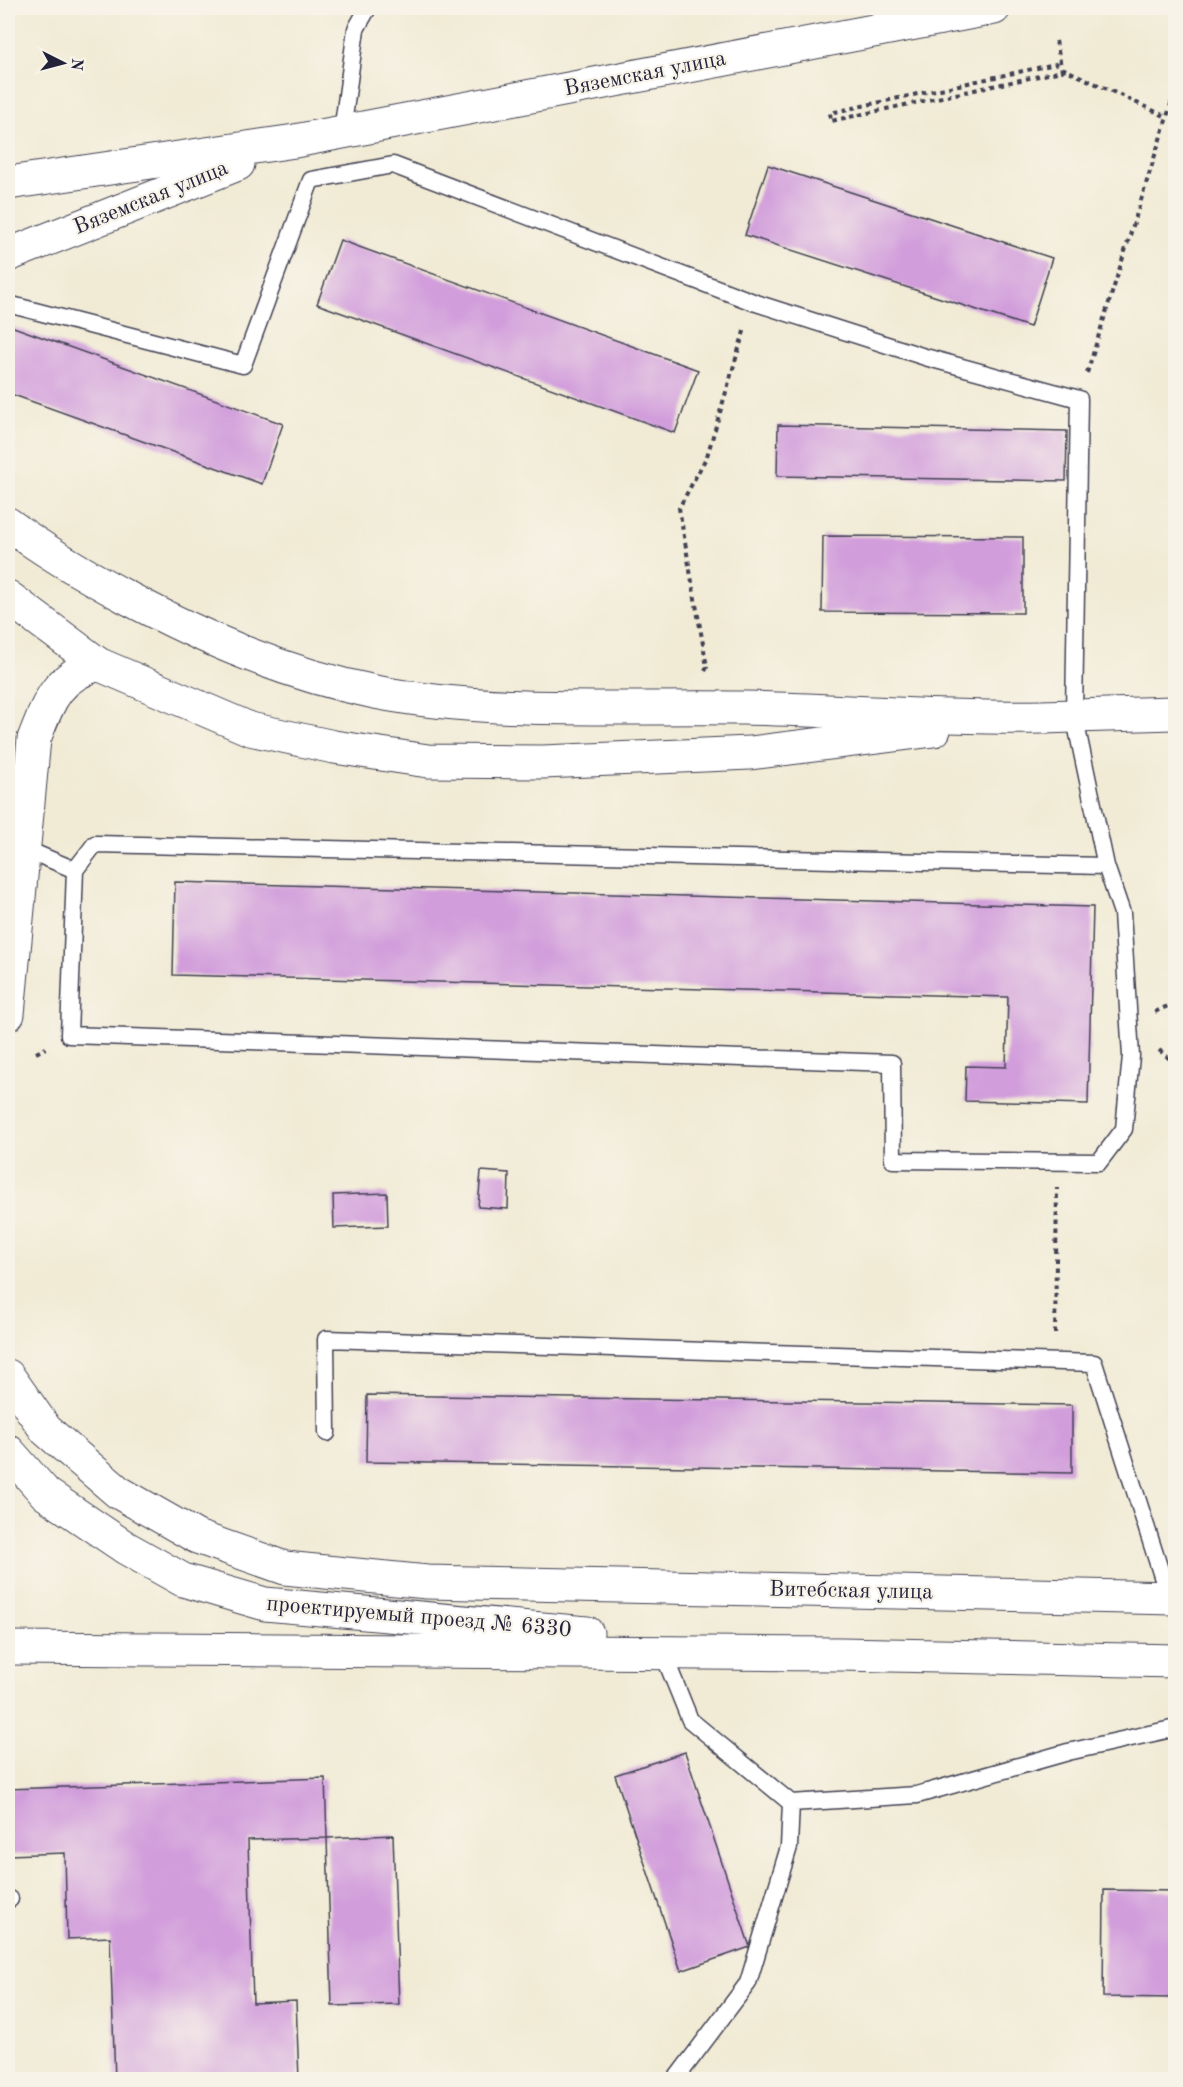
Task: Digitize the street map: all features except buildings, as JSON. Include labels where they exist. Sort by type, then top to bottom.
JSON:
[{"type":"main road","name":"Вяземская улица","points":[[8,183],[295,141],[994,8]]},
{"type":"main road","name":"Вяземская улица","points":[[8,255],[295,141]]},
{"type":"main road","points":[[8,524],[49,555],[159,614],[242,654],[298,673],[376,692],[458,702],[549,707],[1040,717],[1176,713]]},
{"type":"main road","points":[[8,597],[98,664],[250,729],[334,747],[428,761],[543,762],[750,753],[1040,717]]},
{"type":"main road","points":[[8,1014],[34,740],[50,698],[64,680],[82,669],[98,664]]},
{"type":"main road","name":"проектируемый проезд № 6330","points":[[8,1376],[46,1430],[118,1492],[197,1537],[285,1568],[427,1582],[526,1584]]},
{"type":"main road","name":"проектируемый проезд № 6330","points":[[8,1450],[46,1494],[126,1548],[183,1580],[265,1604],[347,1614],[840,1654]]},
{"type":"main road","name":"Витебская улица","points":[[526,1584],[1172,1598]]},
{"type":"main road","points":[[8,1648],[840,1654],[1176,1661]]},
{"type":"lane","points":[[342,132],[357,29],[368,8]]},
{"type":"lane","points":[[8,304],[243,366],[311,180],[393,165],[753,302],[925,357],[1079,399],[1074,716],[1106,866],[1122,914],[1131,1056],[1124,1130],[1099,1162],[893,1160],[892,1064],[69,1035],[75,870],[95,844],[1106,866]]},
{"type":"lane","points":[[23,848],[75,870]]},
{"type":"lane","points":[[327,1433],[326,1339],[1094,1363],[1172,1598]]},
{"type":"lane","points":[[663,1653],[690,1720],[791,1803],[918,1795],[1068,1752],[1176,1728]]},
{"type":"lane","points":[[675,2079],[748,1983],[789,1847],[791,1803]]},
{"type":"path","points":[[1056,41],[1061,65],[1062,71],[831,121],[830,113],[1061,65],[1167,117]]},
{"type":"path","points":[[1079,399],[1176,88]]},
{"type":"path","points":[[678,708],[707,667],[679,508],[707,456],[753,302]]},
{"type":"path","points":[[1055,1361],[1057,1162]]}]
